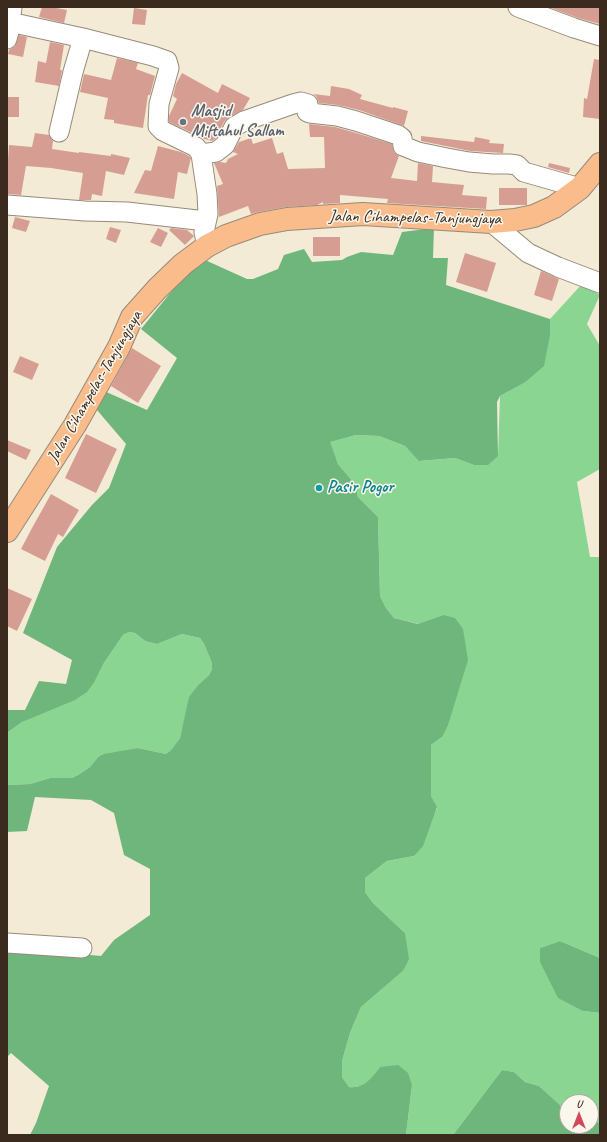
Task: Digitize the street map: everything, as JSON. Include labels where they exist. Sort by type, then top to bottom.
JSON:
[{"type":"main road","name":"Jalan Cihampelas-Tanjungjaya","points":[[7,531],[75,425],[119,347],[132,317],[157,289],[183,264],[207,246],[226,236],[260,224],[294,218],[363,214],[492,222],[515,220],[534,216],[554,207],[580,188],[600,166]]},
{"type":"street","points":[[518,7],[600,36]]},
{"type":"street","points":[[12,14],[14,23],[83,38],[167,61],[169,68],[159,104],[158,126],[163,131],[196,147],[201,154],[208,194],[208,214],[204,232],[207,246]]},
{"type":"street","points":[[7,39],[12,14]]},
{"type":"street","points":[[60,132],[73,72],[83,38]]},
{"type":"street","points":[[201,154],[216,152],[224,145],[234,127],[244,121],[301,102],[308,104],[307,112],[337,116],[398,135],[402,138],[403,146],[418,152],[469,162],[517,165],[524,172],[580,188]]},
{"type":"street","points":[[7,205],[127,212],[206,221]]},
{"type":"street","points":[[492,222],[528,253],[558,267],[600,282]]},
{"type":"street","points":[[7,943],[82,948]]},
{"type":"green space","points":[[434,228],[433,258],[448,258],[446,285],[550,319],[550,335],[544,366],[524,383],[500,396],[497,402],[498,456],[488,465],[474,465],[455,458],[419,461],[405,446],[379,436],[356,435],[330,442],[338,464],[355,484],[358,497],[378,517],[380,596],[386,608],[394,618],[418,624],[443,615],[455,618],[463,629],[468,660],[448,725],[442,737],[431,745],[431,796],[437,807],[423,846],[414,856],[387,861],[365,878],[365,892],[373,903],[405,933],[409,959],[403,971],[361,1007],[350,1033],[342,1061],[342,1077],[349,1087],[354,1087],[367,1082],[380,1067],[398,1065],[408,1073],[412,1085],[406,1135],[30,1135],[36,1123],[49,1086],[11,1053],[7,1057],[7,947],[101,956],[114,940],[150,915],[150,869],[124,855],[114,813],[91,800],[35,797],[27,831],[7,832],[7,785],[30,784],[50,778],[72,778],[90,767],[98,757],[104,754],[138,748],[166,754],[180,738],[189,697],[198,685],[209,675],[212,669],[212,663],[200,638],[182,634],[157,644],[145,641],[135,633],[129,632],[123,635],[87,692],[75,700],[22,722],[7,733],[7,710],[25,710],[39,681],[66,684],[72,660],[23,633],[57,547],[92,505],[109,488],[126,444],[97,410],[104,391],[147,410],[177,358],[141,329],[188,271],[205,260],[247,279],[253,279],[278,269],[284,255],[304,249],[312,262],[342,260],[361,252],[393,255],[402,232]]},
{"type":"green space","points":[[582,284],[600,295],[587,324],[600,346],[600,469],[577,482],[590,557],[600,557],[600,958],[560,941],[540,948],[583,1011],[600,1013],[600,1122],[599,1094],[559,1094],[559,1104],[539,1086],[525,1082],[514,1072],[502,1070],[453,1135],[406,1135],[412,1085],[380,1067],[367,1082],[359,1086],[349,1087],[342,1077],[342,1061],[350,1033],[361,1007],[403,971],[405,933],[373,903],[365,892],[365,878],[387,861],[414,856],[437,808],[431,796],[431,745],[442,737],[443,615],[419,624],[394,618],[386,608],[380,596],[378,517],[358,497],[355,484],[338,464],[329,442],[356,435],[379,436],[405,446],[420,461],[455,458],[474,465],[498,456],[500,396],[524,383],[550,335],[550,319]]},
{"type":"green space","points":[[129,632],[135,633],[145,641],[157,644],[182,634],[200,638],[212,663],[212,669],[209,675],[198,685],[190,697],[180,738],[171,750],[166,754],[138,748],[98,757],[90,767],[72,778],[50,778],[30,784],[7,785],[7,733],[22,722],[95,681],[104,663],[123,635]]},
{"type":"green space","points":[[560,941],[600,958],[600,1013],[583,1011],[558,998],[540,962],[540,948]]},
{"type":"green space","points":[[502,1070],[514,1072],[525,1082],[539,1086],[559,1104],[559,1134],[599,1134],[600,1122],[600,1135],[453,1135]]},
{"type":"building","points":[[42,7],[67,10],[64,23],[39,17]]},
{"type":"building","points":[[549,7],[600,7],[600,24],[578,18]]},
{"type":"building","points":[[134,8],[147,10],[145,25],[132,24]]},
{"type":"building","points":[[19,35],[27,37],[23,57],[8,54],[9,50],[15,46]]},
{"type":"building","points":[[50,42],[64,45],[59,86],[35,82],[38,61],[46,63]]},
{"type":"building","points":[[117,58],[138,63],[136,69],[155,76],[150,95],[148,95],[143,128],[114,123],[114,120],[104,119],[108,98],[80,92],[84,74],[111,80]]},
{"type":"building","points":[[594,59],[600,60],[600,119],[583,117],[584,98],[587,99]]},
{"type":"building","points":[[182,73],[218,93],[222,84],[250,98],[243,110],[228,118],[224,122],[216,138],[212,141],[204,139],[199,127],[197,135],[169,122],[169,116],[177,99],[173,96],[176,84]]},
{"type":"building","points":[[331,86],[349,89],[362,95],[360,99],[408,111],[404,126],[359,110],[338,105],[319,103],[316,96],[313,94],[330,96]]},
{"type":"building","points":[[7,97],[19,97],[19,117],[7,117]]},
{"type":"building","points":[[309,124],[335,127],[392,144],[394,152],[399,156],[391,178],[417,181],[418,163],[433,166],[432,182],[464,185],[462,195],[487,197],[486,209],[387,203],[388,199],[340,195],[340,203],[323,204],[323,202],[317,205],[286,207],[251,214],[248,206],[219,217],[217,186],[223,184],[214,163],[226,163],[228,159],[238,154],[233,152],[239,142],[251,138],[253,144],[272,138],[277,154],[283,152],[288,169],[325,168],[324,137],[310,137]]},
{"type":"building","points":[[35,133],[49,135],[53,141],[52,149],[111,156],[111,154],[130,158],[124,175],[106,171],[102,196],[92,194],[91,200],[79,200],[83,173],[26,166],[21,195],[7,194],[9,145],[32,147]]},
{"type":"building","points":[[421,136],[474,142],[475,137],[490,140],[489,143],[504,144],[503,153],[470,151],[421,141]]},
{"type":"building","points":[[158,146],[181,152],[191,158],[187,174],[178,172],[174,199],[134,193],[145,170],[151,171]]},
{"type":"building","points":[[549,163],[570,168],[569,173],[548,167]]},
{"type":"building","points":[[499,188],[527,188],[527,205],[499,205]]},
{"type":"building","points":[[15,217],[30,221],[26,232],[12,228]]},
{"type":"building","points":[[110,227],[121,230],[116,243],[106,239]]},
{"type":"building","points":[[158,228],[168,233],[161,247],[150,242]]},
{"type":"building","points":[[171,228],[187,230],[194,236],[185,245],[169,230]]},
{"type":"building","points":[[313,237],[340,237],[340,256],[313,256]]},
{"type":"building","points":[[465,253],[496,263],[487,292],[456,282]]},
{"type":"building","points":[[541,271],[559,279],[552,301],[534,295]]},
{"type":"building","points":[[132,348],[161,366],[138,403],[111,386]]},
{"type":"building","points":[[20,356],[39,364],[32,380],[13,372]]},
{"type":"building","points":[[86,434],[117,449],[96,493],[65,478]]},
{"type":"building","points":[[7,440],[31,450],[26,460],[7,451]]},
{"type":"building","points":[[51,494],[79,510],[63,537],[58,534],[45,561],[21,549]]},
{"type":"building","points":[[7,588],[32,599],[17,631],[7,626]]},
{"type":"place","name":"Masjid Miftahul Sallam","points":[[183,122]]},
{"type":"place","name":"Pasir Pogor","points":[[319,488]]}]
